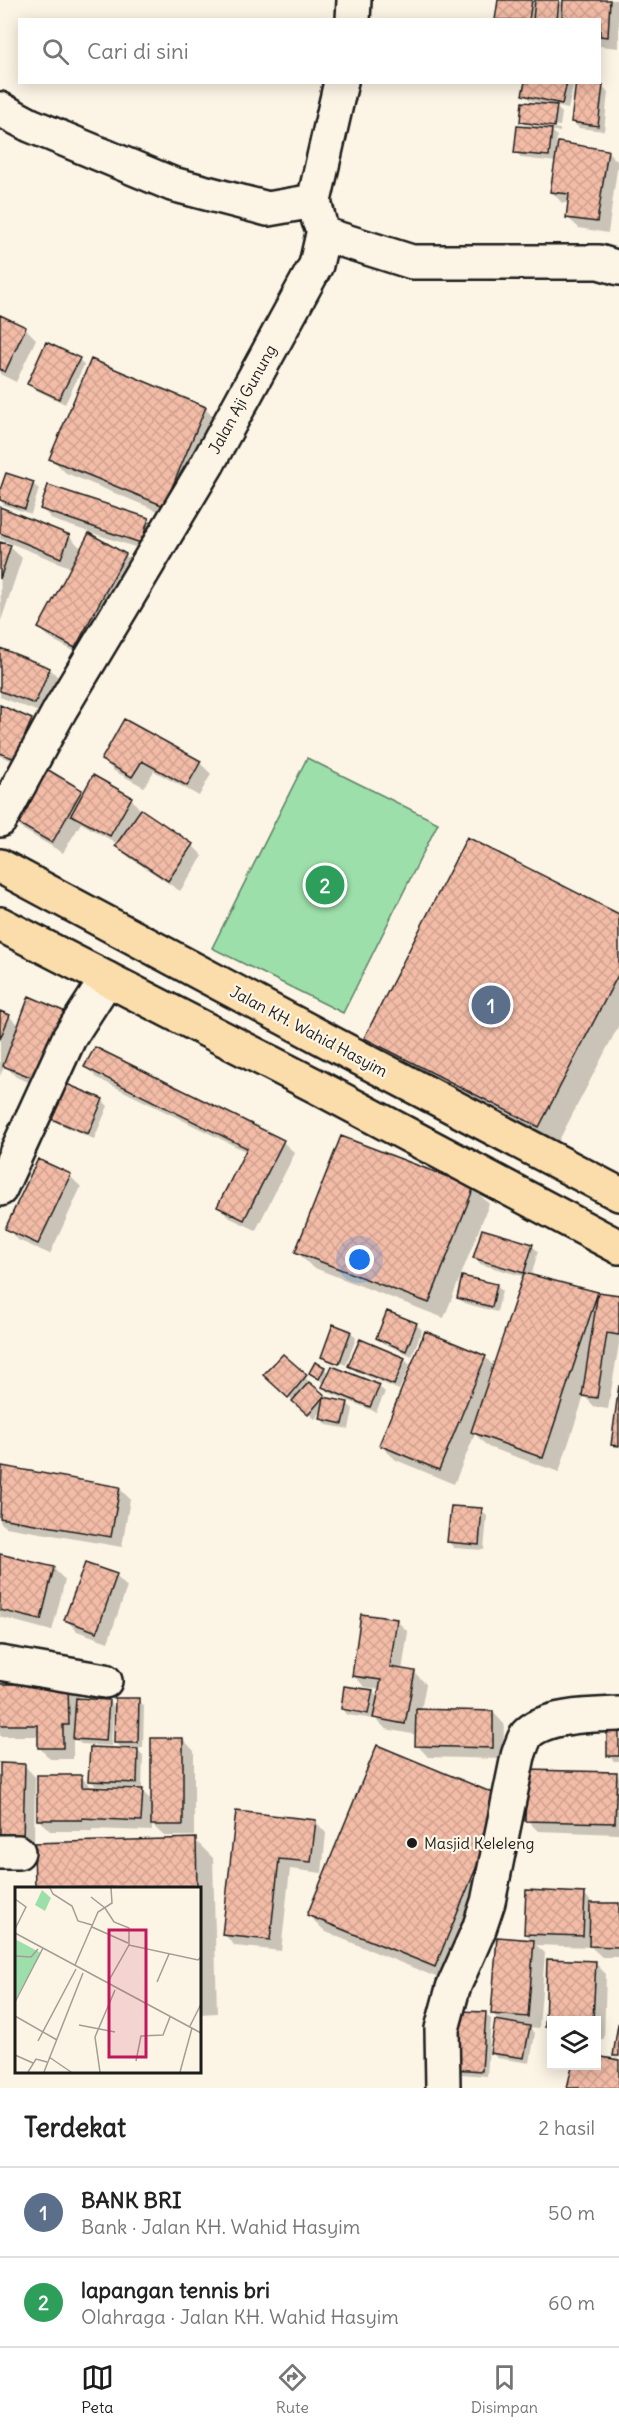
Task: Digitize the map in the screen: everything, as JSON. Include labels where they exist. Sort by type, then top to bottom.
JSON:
[{"type":"highway","name":"Jalan KH. Wahid Hasyim","points":[[0,866],[619,1194]]},
{"type":"highway","points":[[0,924],[314,1085],[619,1246]]},
{"type":"highway","points":[[314,1085],[337,1046]]},
{"type":"street","points":[[353,18],[354,0]]},
{"type":"street","points":[[341,84],[314,201],[323,234],[412,262],[599,262],[619,268]]},
{"type":"street","points":[[0,109],[30,125],[172,184],[268,209],[314,201]]},
{"type":"street","name":"Jalan Aji Gunung","points":[[0,820],[60,711],[208,463],[316,265],[323,234]]},
{"type":"street","points":[[0,1189],[69,1038],[107,979]]},
{"type":"street","points":[[0,1664],[105,1681]]},
{"type":"street","points":[[442,2088],[442,2029],[453,1988],[479,1929],[488,1902],[518,1756],[526,1735],[543,1723],[590,1715],[619,1714]]},
{"type":"green space","points":[[307,758],[438,823],[343,1013],[212,948]]},
{"type":"building","points":[[498,0],[532,0],[529,18],[495,18]]},
{"type":"building","points":[[535,0],[559,0],[557,18],[533,18]]},
{"type":"building","points":[[563,0],[610,0],[608,37],[601,36],[601,18],[562,18]]},
{"type":"building","points":[[525,84],[567,84],[562,104],[522,95]]},
{"type":"building","points":[[576,84],[603,85],[598,126],[571,122]]},
{"type":"building","points":[[522,102],[557,105],[554,127],[520,122]]},
{"type":"building","points":[[517,126],[552,129],[549,156],[514,153]]},
{"type":"building","points":[[558,142],[608,150],[597,222],[566,218],[569,194],[550,192]]},
{"type":"building","points":[[0,315],[26,327],[5,372],[0,369]]},
{"type":"building","points":[[46,342],[80,358],[59,399],[27,384]]},
{"type":"building","points":[[91,359],[206,407],[164,506],[49,459]]},
{"type":"building","points":[[6,473],[34,482],[25,509],[0,500],[0,490]]},
{"type":"building","points":[[48,485],[149,518],[141,543],[40,509]]},
{"type":"building","points":[[0,507],[70,535],[61,558],[0,533]]},
{"type":"building","points":[[89,533],[126,554],[75,648],[38,628]]},
{"type":"building","points":[[0,542],[11,545],[0,579]]},
{"type":"building","points":[[0,648],[50,668],[35,704],[0,691]]},
{"type":"building","points":[[0,705],[32,719],[15,759],[0,753]]},
{"type":"building","points":[[124,719],[201,761],[187,786],[142,761],[132,777],[101,760]]},
{"type":"building","points":[[40,765],[82,790],[52,843],[9,818]]},
{"type":"building","points":[[93,775],[132,797],[110,836],[71,815]]},
{"type":"building","points":[[141,809],[193,844],[168,881],[115,846]]},
{"type":"building","points":[[467,837],[619,914],[619,973],[539,1127],[364,1038]]},
{"type":"building","points":[[29,996],[70,1014],[41,1081],[3,1066]]},
{"type":"building","points":[[0,1011],[10,1015],[0,1039]]},
{"type":"building","points":[[95,1047],[284,1140],[244,1220],[217,1207],[247,1148],[84,1067]]},
{"type":"building","points":[[64,1083],[103,1099],[88,1134],[49,1118]]},
{"type":"building","points":[[341,1136],[474,1187],[429,1303],[295,1252]]},
{"type":"building","points":[[38,1159],[71,1174],[38,1244],[5,1229]]},
{"type":"building","points":[[482,1229],[533,1244],[524,1273],[473,1258]]},
{"type":"building","points":[[524,1273],[598,1292],[543,1458],[471,1432]]},
{"type":"building","points":[[462,1276],[497,1284],[492,1307],[457,1298]]},
{"type":"building","points":[[598,1292],[619,1295],[619,1335],[607,1333],[597,1398],[582,1396]]},
{"type":"building","points":[[387,1311],[417,1323],[406,1351],[376,1338]]},
{"type":"building","points":[[333,1324],[351,1331],[339,1364],[321,1357]]},
{"type":"building","points":[[425,1331],[486,1356],[439,1470],[379,1445]]},
{"type":"building","points":[[360,1339],[405,1358],[394,1385],[348,1366]]},
{"type":"building","points":[[283,1354],[307,1375],[288,1398],[263,1375]]},
{"type":"building","points":[[315,1362],[325,1367],[319,1379],[309,1373]]},
{"type":"building","points":[[332,1366],[380,1385],[370,1407],[322,1387]]},
{"type":"building","points":[[309,1382],[325,1395],[308,1415],[292,1401]]},
{"type":"building","points":[[619,1385],[619,1446],[611,1445]]},
{"type":"building","points":[[324,1397],[348,1402],[343,1424],[320,1419]]},
{"type":"building","points":[[2,1466],[120,1487],[111,1537],[0,1518]]},
{"type":"building","points":[[451,1506],[482,1508],[479,1545],[447,1542]]},
{"type":"building","points":[[0,1554],[54,1567],[41,1620],[0,1610]]},
{"type":"building","points":[[85,1563],[117,1574],[97,1632],[64,1620]]},
{"type":"building","points":[[361,1614],[397,1619],[390,1667],[415,1671],[405,1724],[373,1718],[381,1680],[352,1676]]},
{"type":"building","points":[[0,1684],[68,1684],[69,1725],[63,1725],[63,1748],[38,1748],[38,1725],[0,1725]]},
{"type":"building","points":[[344,1686],[373,1690],[368,1714],[341,1709]]},
{"type":"building","points":[[76,1698],[109,1700],[106,1741],[73,1739]]},
{"type":"building","points":[[115,1698],[139,1698],[138,1743],[114,1743]]},
{"type":"building","points":[[416,1709],[493,1711],[493,1748],[415,1746]]},
{"type":"building","points":[[607,1718],[619,1718],[619,1756],[607,1756]]},
{"type":"building","points":[[151,1738],[183,1738],[183,1825],[151,1825]]},
{"type":"building","name":"Masjid Keleleng","points":[[377,1745],[505,1798],[435,1967],[307,1915]]},
{"type":"building","points":[[90,1747],[138,1749],[137,1783],[88,1781]]},
{"type":"building","points":[[0,1763],[25,1764],[23,1840],[0,1839]]},
{"type":"building","points":[[526,1770],[617,1772],[615,1823],[525,1821]]},
{"type":"building","points":[[37,1775],[82,1775],[82,1787],[143,1789],[141,1821],[82,1818],[82,1820],[37,1820]]},
{"type":"building","points":[[236,1811],[316,1820],[311,1862],[279,1859],[270,1940],[222,1935]]},
{"type":"building","points":[[196,1838],[197,1887],[35,1887],[34,1843]]},
{"type":"building","points":[[526,1890],[585,1893],[583,1936],[524,1934]]},
{"type":"building","points":[[590,1903],[619,1903],[619,1947],[589,1946]]},
{"type":"building","points":[[497,1937],[534,1940],[528,2017],[491,2014]]},
{"type":"building","points":[[547,1959],[596,1961],[593,2016],[547,2016],[547,2027],[545,2027]]},
{"type":"building","points":[[457,2011],[486,2012],[482,2071],[453,2069]]},
{"type":"building","points":[[495,2020],[530,2026],[524,2058],[490,2053]]},
{"type":"building","points":[[618,2024],[619,2056],[613,2056]]},
{"type":"building","points":[[601,2057],[619,2060],[619,2088],[567,2088],[571,2070],[601,2070]]},
{"type":"place","name":"lapangan tennis bri","points":[[325,885]]},
{"type":"place","name":"BANK BRI","points":[[491,1005]]},
{"type":"place","name":"Masjid Keleleng","points":[[412,1843]]}]
